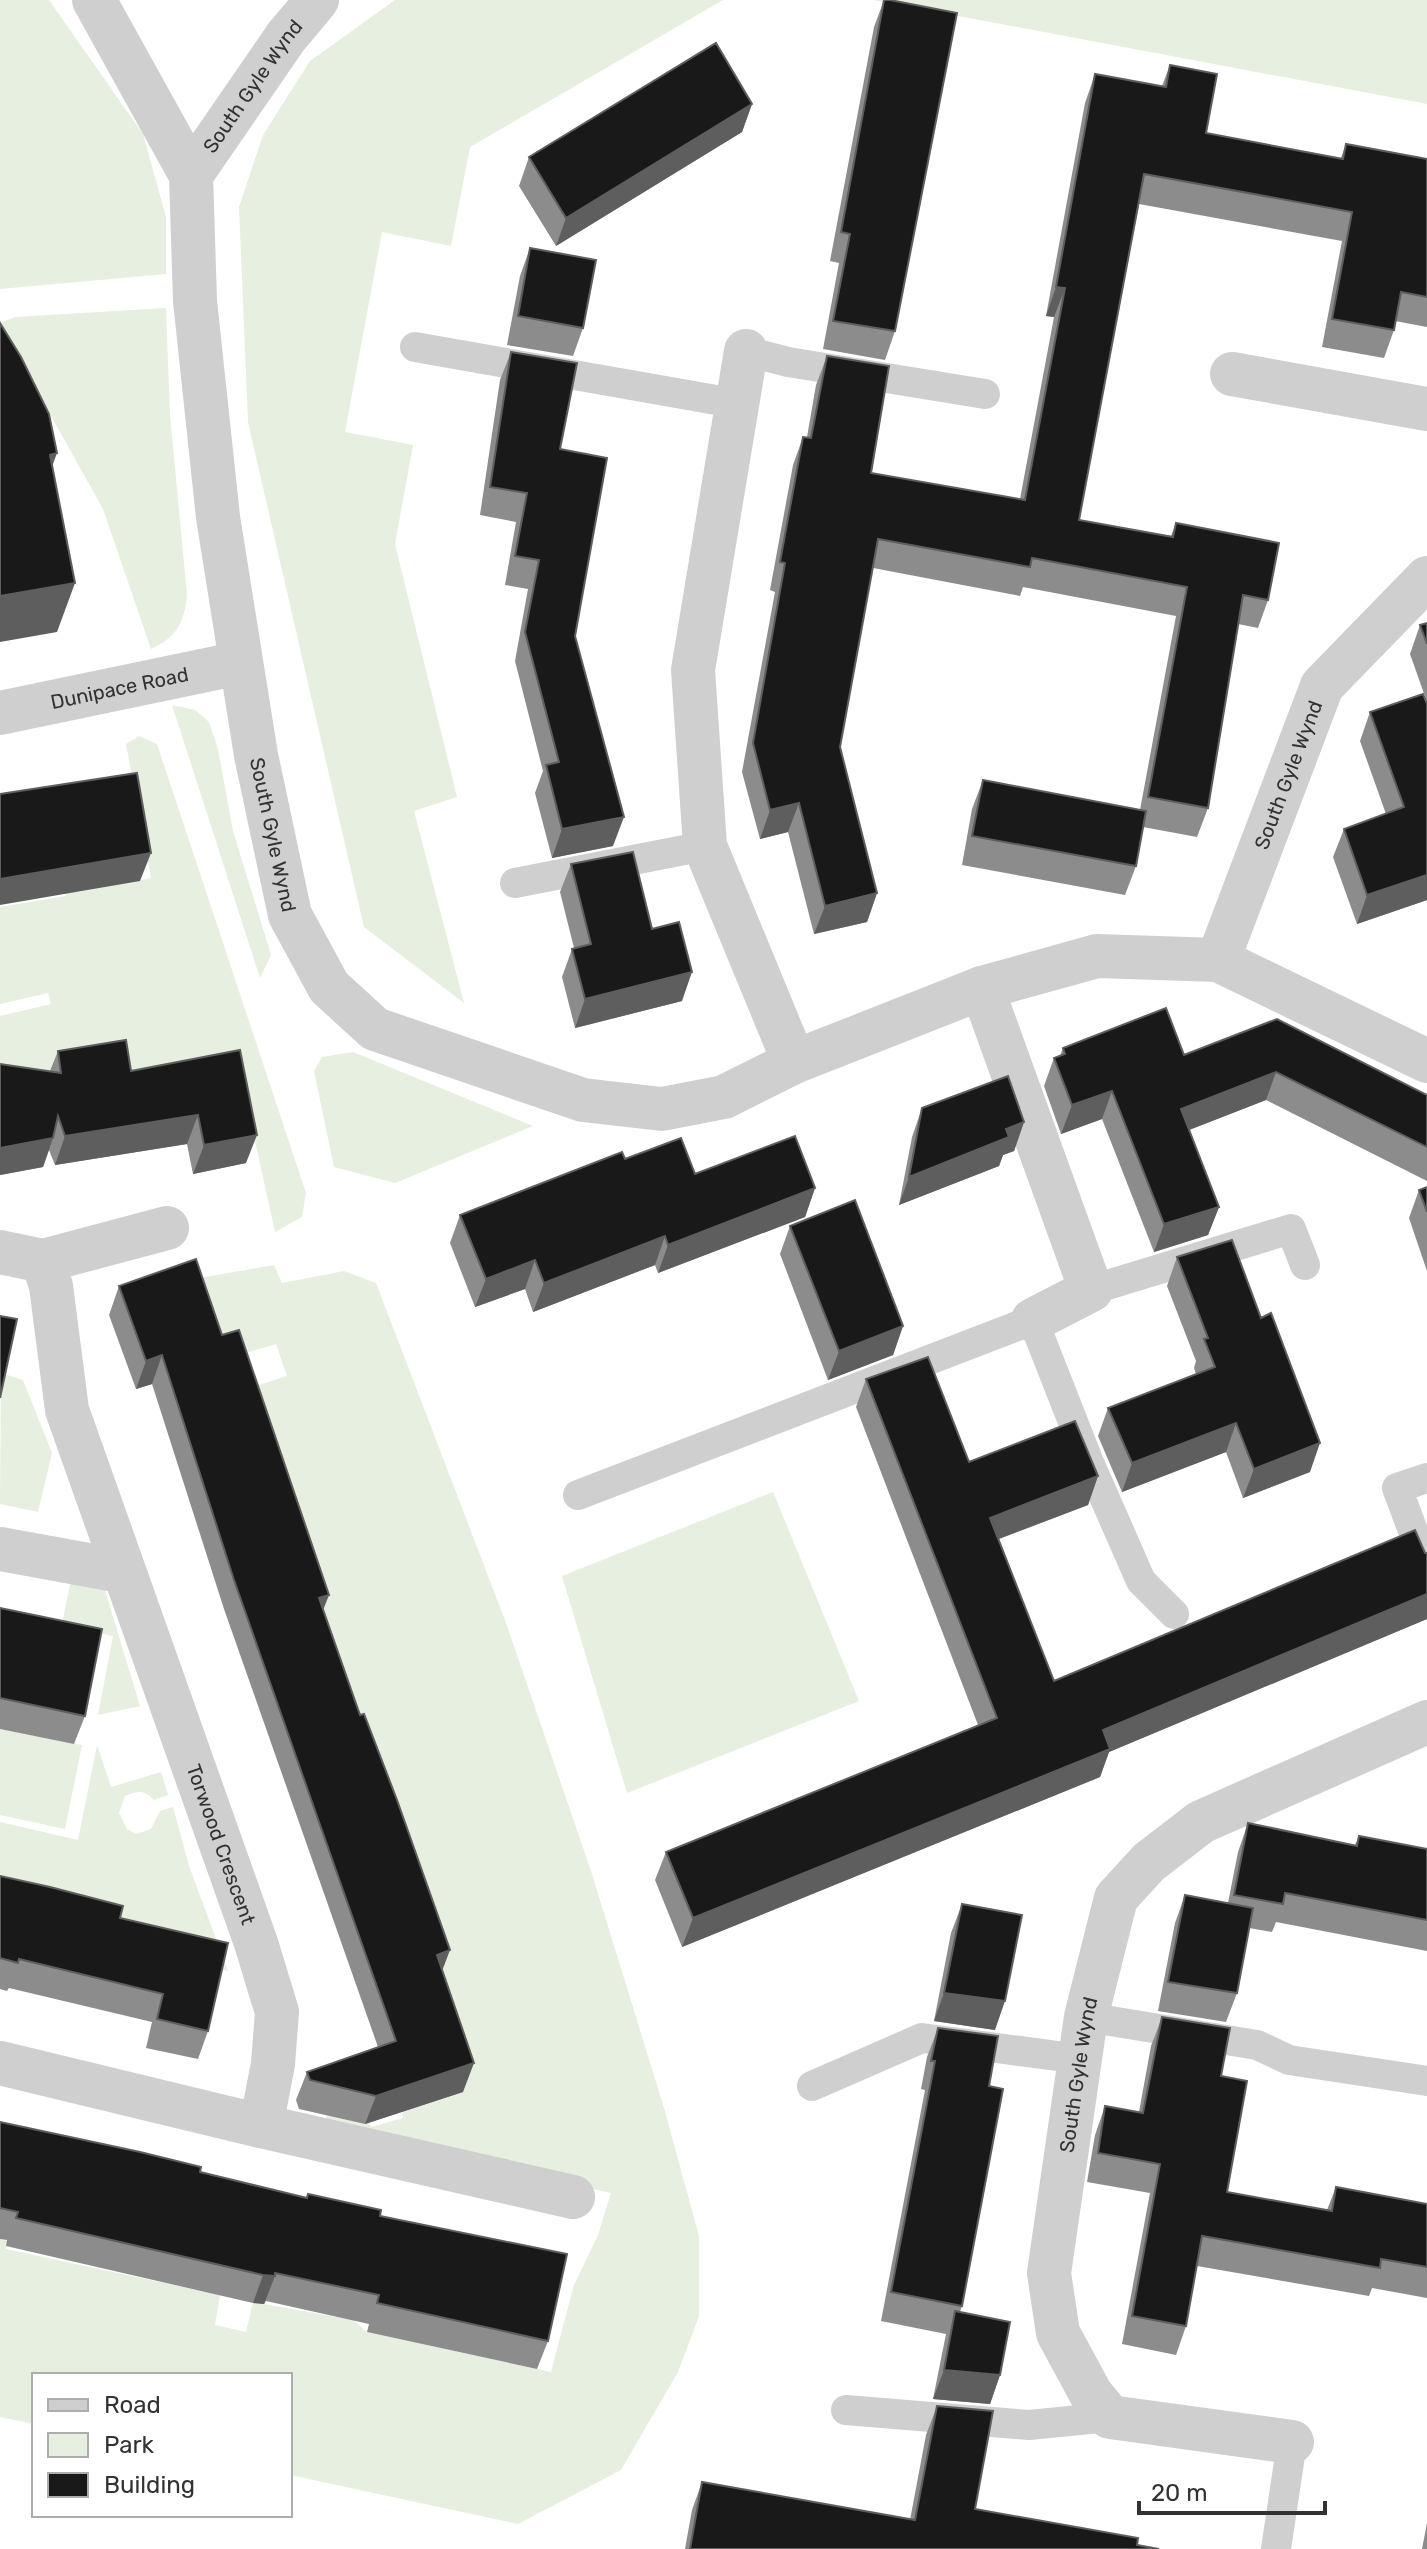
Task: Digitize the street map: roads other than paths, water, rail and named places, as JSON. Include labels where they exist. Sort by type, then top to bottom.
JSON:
[{"type":"street","name":"South Gyle Wynd","points":[[94,0],[191,175],[195,301],[218,517],[240,663],[290,915],[329,987],[375,1029],[583,1100],[662,1109],[724,1097],[794,1062],[982,988],[1097,956],[1218,960],[1427,1061]]},
{"type":"street","name":"South Gyle Wynd","points":[[191,175],[286,37],[317,0]]},
{"type":"street","points":[[746,351],[693,670],[705,846],[794,1062]]},
{"type":"street","points":[[1232,374],[1427,409]]},
{"type":"street","name":"South Gyle Wynd","points":[[1218,960],[1322,686],[1427,578]]},
{"type":"street","name":"Dunipace Road","points":[[0,713],[240,663]]},
{"type":"street","points":[[982,988],[1091,1290],[1033,1320]]},
{"type":"street","points":[[0,1252],[43,1261],[167,1228]]},
{"type":"street","name":"Torwood Crescent","points":[[43,1261],[51,1286],[67,1410],[121,1571],[256,1943],[277,2012],[273,2064],[261,2126]]},
{"type":"street","points":[[0,1549],[121,1571]]},
{"type":"street","name":"South Gyle Wynd","points":[[1110,2417],[1091,2394],[1058,2333],[1049,2273],[1086,2017],[1116,1898],[1149,1862],[1201,1822],[1427,1722]]},
{"type":"street","points":[[0,2063],[573,2197]]},
{"type":"street","points":[[1110,2417],[1292,2442]]},
{"type":"lane","points":[[415,347],[739,404]]},
{"type":"lane","points":[[746,351],[788,362],[985,394]]},
{"type":"lane","points":[[515,883],[705,846]]},
{"type":"lane","points":[[1091,1290],[1291,1229],[1305,1265]]},
{"type":"lane","points":[[578,1495],[1033,1320],[1088,1460],[1141,1581],[1174,1614]]},
{"type":"lane","points":[[1427,1478],[1397,1488],[1427,1568]]},
{"type":"lane","points":[[1086,2017],[1257,2045],[1289,2060],[1427,2081]]},
{"type":"lane","points":[[812,2086],[922,2038],[1080,2059]]},
{"type":"lane","points":[[846,2410],[1029,2425],[1110,2417]]},
{"type":"lane","points":[[1276,2549],[1292,2442]]}]
